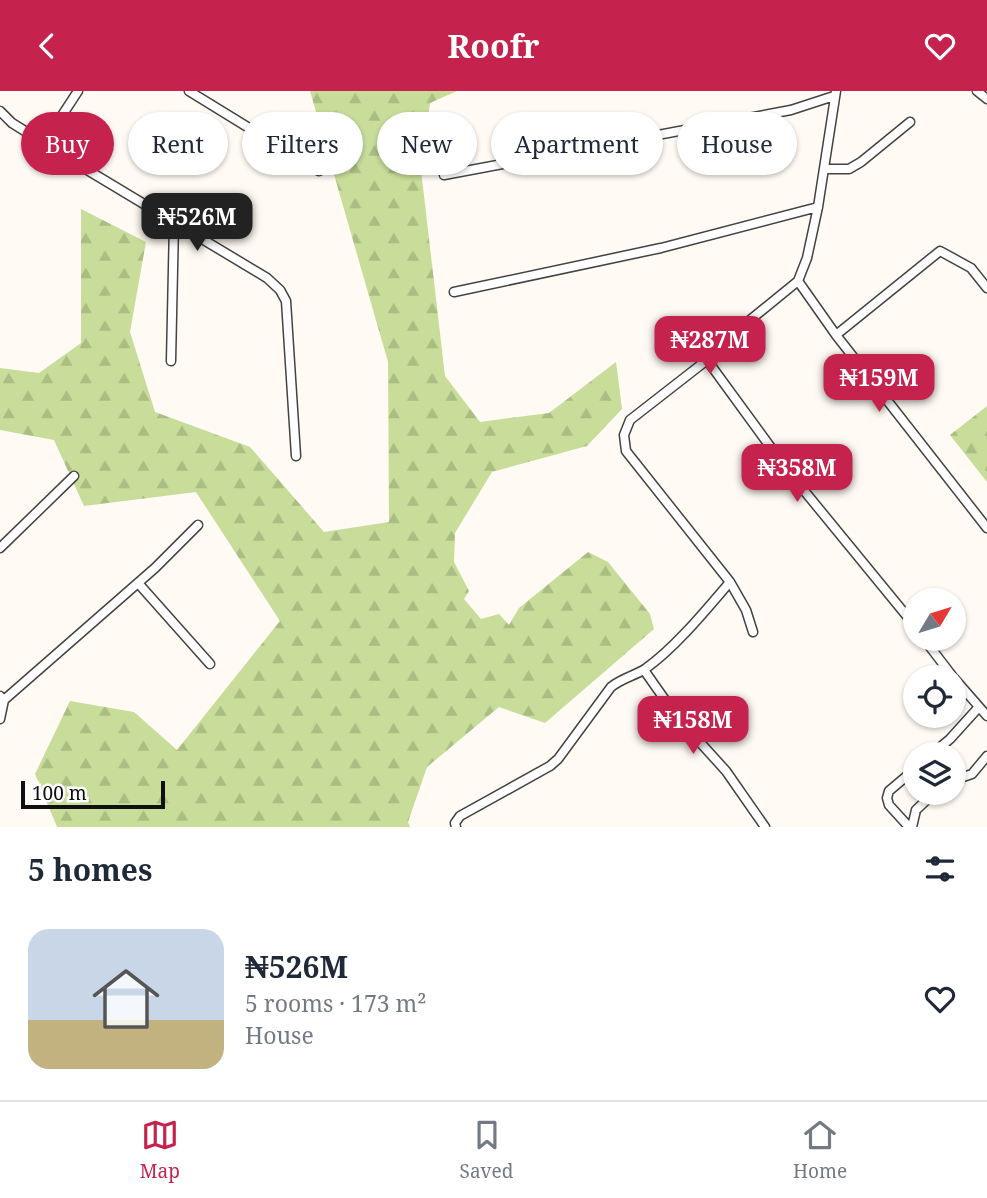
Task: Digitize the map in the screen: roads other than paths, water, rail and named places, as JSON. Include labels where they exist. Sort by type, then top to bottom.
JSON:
[{"type":"street","points":[[64,112],[78,91]]},
{"type":"street","points":[[189,91],[242,124]]},
{"type":"street","points":[[977,91],[987,99]]},
{"type":"street","points":[[477,168],[791,110],[835,94],[818,207],[807,258],[798,281],[739,329],[707,360],[630,420],[624,437],[626,451],[730,582],[746,610],[753,632]]},
{"type":"street","points":[[0,111],[21,129]]},
{"type":"street","points":[[824,169],[849,169],[910,122]]},
{"type":"street","points":[[96,175],[267,278],[280,289],[286,301],[296,456]]},
{"type":"street","points":[[454,292],[661,248],[818,207]]},
{"type":"street","points":[[171,361],[174,223]]},
{"type":"street","points":[[836,335],[940,251],[971,268],[987,288]]},
{"type":"street","points":[[798,281],[836,335],[987,529]]},
{"type":"street","points":[[707,360],[788,471],[903,611]]},
{"type":"street","points":[[0,548],[74,476]]},
{"type":"street","points":[[0,719],[2,698],[138,583],[198,525]]},
{"type":"street","points":[[456,827],[455,823],[467,811],[550,766],[558,759],[611,687],[620,680],[644,670],[693,624],[730,582]]},
{"type":"street","points":[[138,583],[210,664]]},
{"type":"street","points":[[644,670],[677,716],[726,771],[765,827]]},
{"type":"street","points":[[966,694],[987,716]]},
{"type":"street","points":[[946,742],[978,708]]},
{"type":"street","points":[[966,776],[972,774],[987,756]]},
{"type":"street","points":[[903,780],[890,791],[887,798],[889,805],[910,827],[916,810],[921,805]]}]
